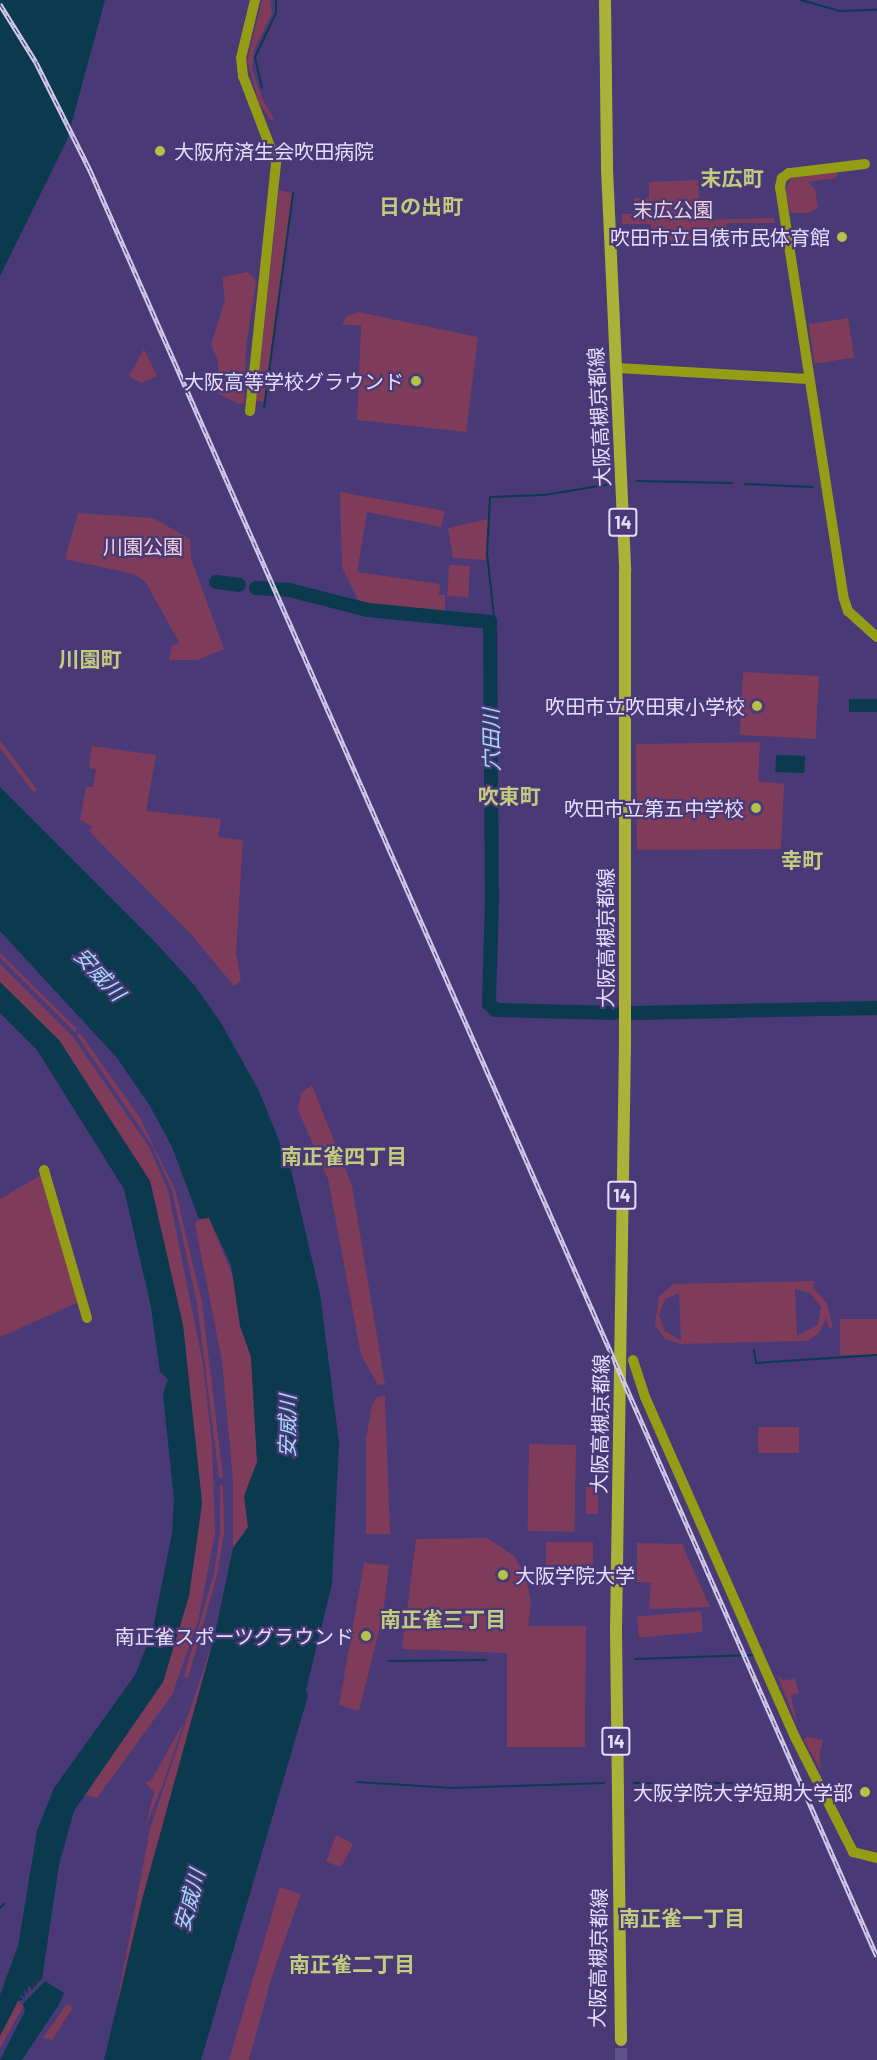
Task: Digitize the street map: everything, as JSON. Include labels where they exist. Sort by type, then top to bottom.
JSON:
[{"type":"main road","name":"大阪高槻京都線","points":[[605,0],[607,169],[625,572],[620,1480],[616,1632],[619,1876],[618,2040]]},
{"type":"street","points":[[250,411],[276,162],[243,76],[241,58],[255,0]]},
{"type":"street","points":[[865,164],[789,173],[780,181],[808,379],[844,599],[848,611],[877,637]]},
{"type":"street","points":[[617,368],[808,379]]},
{"type":"street","points":[[44,1170],[87,1318]]},
{"type":"street","name":"大阪高槻京都線","points":[[633,1360],[645,1397],[796,1739],[853,1852],[877,1858]]},
{"type":"green space","points":[[262,0],[270,0],[272,14],[254,50],[252,69],[263,100],[274,119],[271,120],[259,103],[247,61]]},
{"type":"green space","points":[[839,168],[836,178],[808,182],[815,189],[818,208],[809,213],[790,213],[785,190],[791,178]]},
{"type":"green space","name":"末広公園","points":[[698,180],[701,220],[774,218],[775,223],[727,223],[726,236],[699,235],[698,239],[651,242],[651,224],[622,224],[622,214],[634,214],[634,198],[649,198],[649,182]]},
{"type":"green space","points":[[279,190],[293,193],[265,402],[256,401]]},
{"type":"green space","points":[[248,272],[256,281],[246,348],[244,403],[239,404],[219,394],[218,360],[211,345],[225,300],[222,277]]},
{"type":"green space","name":"大阪高等学校グラウンド","points":[[358,312],[478,337],[466,432],[357,420],[361,326],[342,324],[347,316]]},
{"type":"green space","points":[[848,318],[854,358],[815,364],[808,324]]},
{"type":"green space","points":[[144,349],[157,376],[141,383],[129,376]]},
{"type":"green space","points":[[340,492],[445,511],[441,527],[367,512],[357,572],[440,584],[439,595],[445,595],[445,615],[361,606],[342,567]]},
{"type":"green space","name":"川園公園","points":[[78,513],[153,518],[190,539],[191,558],[224,649],[198,660],[169,660],[172,646],[179,642],[145,581],[133,574],[65,559]]},
{"type":"green space","points":[[488,519],[486,560],[453,558],[448,528]]},
{"type":"green space","points":[[449,565],[470,566],[468,597],[447,596]]},
{"type":"green space","points":[[743,672],[819,676],[816,739],[740,735]]},
{"type":"green space","points":[[0,740],[37,790],[33,792],[0,748]]},
{"type":"green space","name":"吹田市立第五中学校","points":[[760,742],[758,781],[784,784],[781,849],[637,850],[636,744]]},
{"type":"green space","points":[[92,746],[156,755],[146,811],[221,819],[218,837],[243,840],[236,953],[241,981],[234,986],[191,934],[89,831],[93,827],[80,820],[86,787],[93,787],[96,769],[89,768]]},
{"type":"green space","points":[[0,953],[77,1029],[75,1032],[0,957]]},
{"type":"green space","points":[[0,964],[73,1037],[149,1147],[168,1191],[203,1364],[212,1444],[215,1533],[198,1621],[172,1695],[97,1798],[84,1794],[163,1682],[189,1596],[202,1503],[183,1325],[150,1181],[59,1040],[0,982]]},
{"type":"green space","points":[[80,1033],[140,1118],[175,1190],[202,1302],[223,1477],[219,1478],[197,1303],[172,1190],[152,1145],[77,1035]]},
{"type":"green space","points":[[312,1085],[352,1186],[385,1384],[378,1385],[361,1355],[328,1179],[298,1110],[301,1093]]},
{"type":"green space","points":[[41,1175],[79,1302],[0,1337],[0,1199]]},
{"type":"green space","points":[[209,1218],[236,1284],[236,1300],[251,1357],[254,1398],[257,1462],[245,1503],[248,1527],[233,1548],[233,1480],[222,1361],[195,1224],[199,1219]]},
{"type":"green space","points":[[815,1281],[813,1288],[827,1303],[833,1328],[829,1328],[826,1318],[819,1333],[807,1341],[680,1344],[665,1339],[655,1325],[659,1296],[674,1284]],"holes":[[[795,1289],[810,1293],[821,1307],[818,1325],[797,1336]],[[679,1293],[681,1340],[665,1331],[659,1315],[665,1299]]]},
{"type":"green space","points":[[840,1319],[877,1319],[877,1355],[840,1355]]},
{"type":"green space","points":[[385,1396],[390,1534],[366,1534],[366,1439],[372,1405],[377,1397]]},
{"type":"green space","points":[[758,1427],[799,1427],[799,1453],[758,1453]]},
{"type":"green space","points":[[529,1444],[576,1445],[574,1532],[527,1531]]},
{"type":"green space","points":[[220,1485],[223,1485],[224,1533],[217,1575],[188,1678],[184,1676],[214,1574],[220,1533]]},
{"type":"green space","points":[[586,1487],[598,1487],[598,1514],[586,1514]]},
{"type":"green space","points":[[487,1538],[514,1556],[526,1577],[531,1602],[528,1626],[586,1626],[585,1747],[507,1747],[507,1653],[402,1649],[416,1539]]},
{"type":"green space","points":[[546,1542],[593,1542],[593,1565],[546,1565]]},
{"type":"green space","points":[[637,1543],[682,1544],[710,1607],[649,1609],[651,1583],[637,1582]]},
{"type":"green space","name":"南正雀スポーツグラウンド","points":[[364,1563],[389,1565],[383,1615],[359,1711],[339,1705]]},
{"type":"green space","points":[[701,1611],[703,1632],[639,1637],[637,1617]]},
{"type":"green space","points":[[214,1638],[142,1900],[113,2024],[150,1829]]},
{"type":"green space","points":[[777,1675],[783,1680],[795,1679],[799,1693],[791,1695],[797,1724]]},
{"type":"green space","points":[[185,1720],[145,1828],[154,1792],[145,1782],[151,1781]]},
{"type":"green space","points":[[806,1737],[823,1740],[819,1756],[822,1772],[804,1741]]},
{"type":"green space","points":[[336,1835],[353,1844],[341,1867],[326,1862]]},
{"type":"green space","points":[[280,1887],[301,1894],[271,1979],[249,2060],[229,2060]]},
{"type":"green space","points":[[18,2001],[23,2007],[0,2048],[0,2036]]},
{"type":"green space","points":[[67,2004],[73,2007],[52,2040],[43,2038]]},
{"type":"water","points":[[0,0],[105,0],[67,140],[0,276]]},
{"type":"water","points":[[849,699],[877,699],[877,712],[849,712]]},
{"type":"water","points":[[776,755],[805,756],[804,773],[775,772]]},
{"type":"water","name":"安威川","points":[[0,787],[157,944],[195,986],[221,1023],[258,1089],[291,1170],[320,1294],[339,1443],[332,1584],[306,1690],[308,1696],[201,2060],[104,2060],[142,1900],[214,1638],[233,1548],[248,1527],[244,1496],[257,1462],[251,1357],[240,1326],[231,1265],[209,1218],[199,1219],[172,1147],[150,1106],[117,1058],[0,931]]},
{"type":"water","points":[[0,982],[59,1040],[150,1181],[183,1325],[202,1503],[189,1596],[163,1682],[74,1811],[59,1865],[42,1979],[39,1982],[35,1978],[38,1983],[35,1987],[31,1981],[34,1988],[32,1990],[28,1985],[28,1994],[24,1989],[25,1998],[20,1994],[23,2000],[18,2001],[0,2036],[0,1995],[18,1946],[37,1831],[54,1788],[135,1675],[152,1633],[172,1533],[174,1500],[163,1394],[168,1379],[160,1372],[151,1307],[124,1189],[37,1050],[0,1013]]},
{"type":"water","points":[[45,1981],[64,1993],[58,2006],[22,2060],[0,2060],[25,2011],[23,2004]]},
{"type":"waterway","points":[[262,88],[255,57],[276,13],[276,0]]},
{"type":"waterway","points":[[801,0],[839,11],[877,10]]},
{"type":"waterway","points":[[264,408],[293,193]]},
{"type":"waterway","points":[[637,481],[732,483]]},
{"type":"waterway","points":[[490,622],[494,617],[487,554],[490,497],[544,495],[611,484]]},
{"type":"waterway","points":[[745,484],[813,487]]},
{"type":"waterway","name":"穴田川","points":[[216,582],[239,585]]},
{"type":"waterway","name":"穴田川","points":[[256,588],[289,590],[368,610],[490,622],[492,900],[489,1004],[496,1010],[614,1013]]},
{"type":"waterway","name":"穴田川","points":[[634,1013],[877,1008]]},
{"type":"waterway","points":[[754,1350],[756,1363],[877,1355]]},
{"type":"waterway","points":[[635,1659],[754,1655]]},
{"type":"waterway","points":[[389,1661],[486,1660]]},
{"type":"waterway","points":[[357,1782],[453,1788],[604,1783]]},
{"type":"waterway","points":[[634,1783],[765,1783]]},
{"type":"waterway","points":[[0,1908],[4,1904]]},
{"type":"tunnel","points":[[621,2040],[621,2060]]},
{"type":"railway","points":[[0,4],[36,62],[90,170],[877,1956]]},
{"type":"place","name":"大阪府済生会吹田病院","points":[[160,151]]},
{"type":"place","name":"吹田市立目俵市民体育館","points":[[842,237]]},
{"type":"place","name":"大阪高等学校グラウンド","points":[[416,381]]},
{"type":"place","name":"吹田市立吹田東小学校","points":[[757,706]]},
{"type":"place","name":"吹田市立第五中学校","points":[[756,808]]},
{"type":"place","name":"大阪学院大学","points":[[503,1575]]},
{"type":"place","name":"南正雀スポーツグラウンド","points":[[366,1636]]},
{"type":"place","name":"大阪学院大学短期大学部","points":[[865,1792]]},
{"type":"district","name":"末広町","points":[[732,178]]},
{"type":"district","name":"日の出町","points":[[421,206]]},
{"type":"district","name":"川園町","points":[[90,659]]},
{"type":"district","name":"吹東町","points":[[509,796]]},
{"type":"district","name":"幸町","points":[[802,860]]},
{"type":"district","name":"南正雀四丁目","points":[[344,1156]]},
{"type":"district","name":"南正雀三丁目","points":[[443,1619]]},
{"type":"district","name":"南正雀一丁目","points":[[682,1918]]},
{"type":"district","name":"南正雀二丁目","points":[[352,1964]]}]
